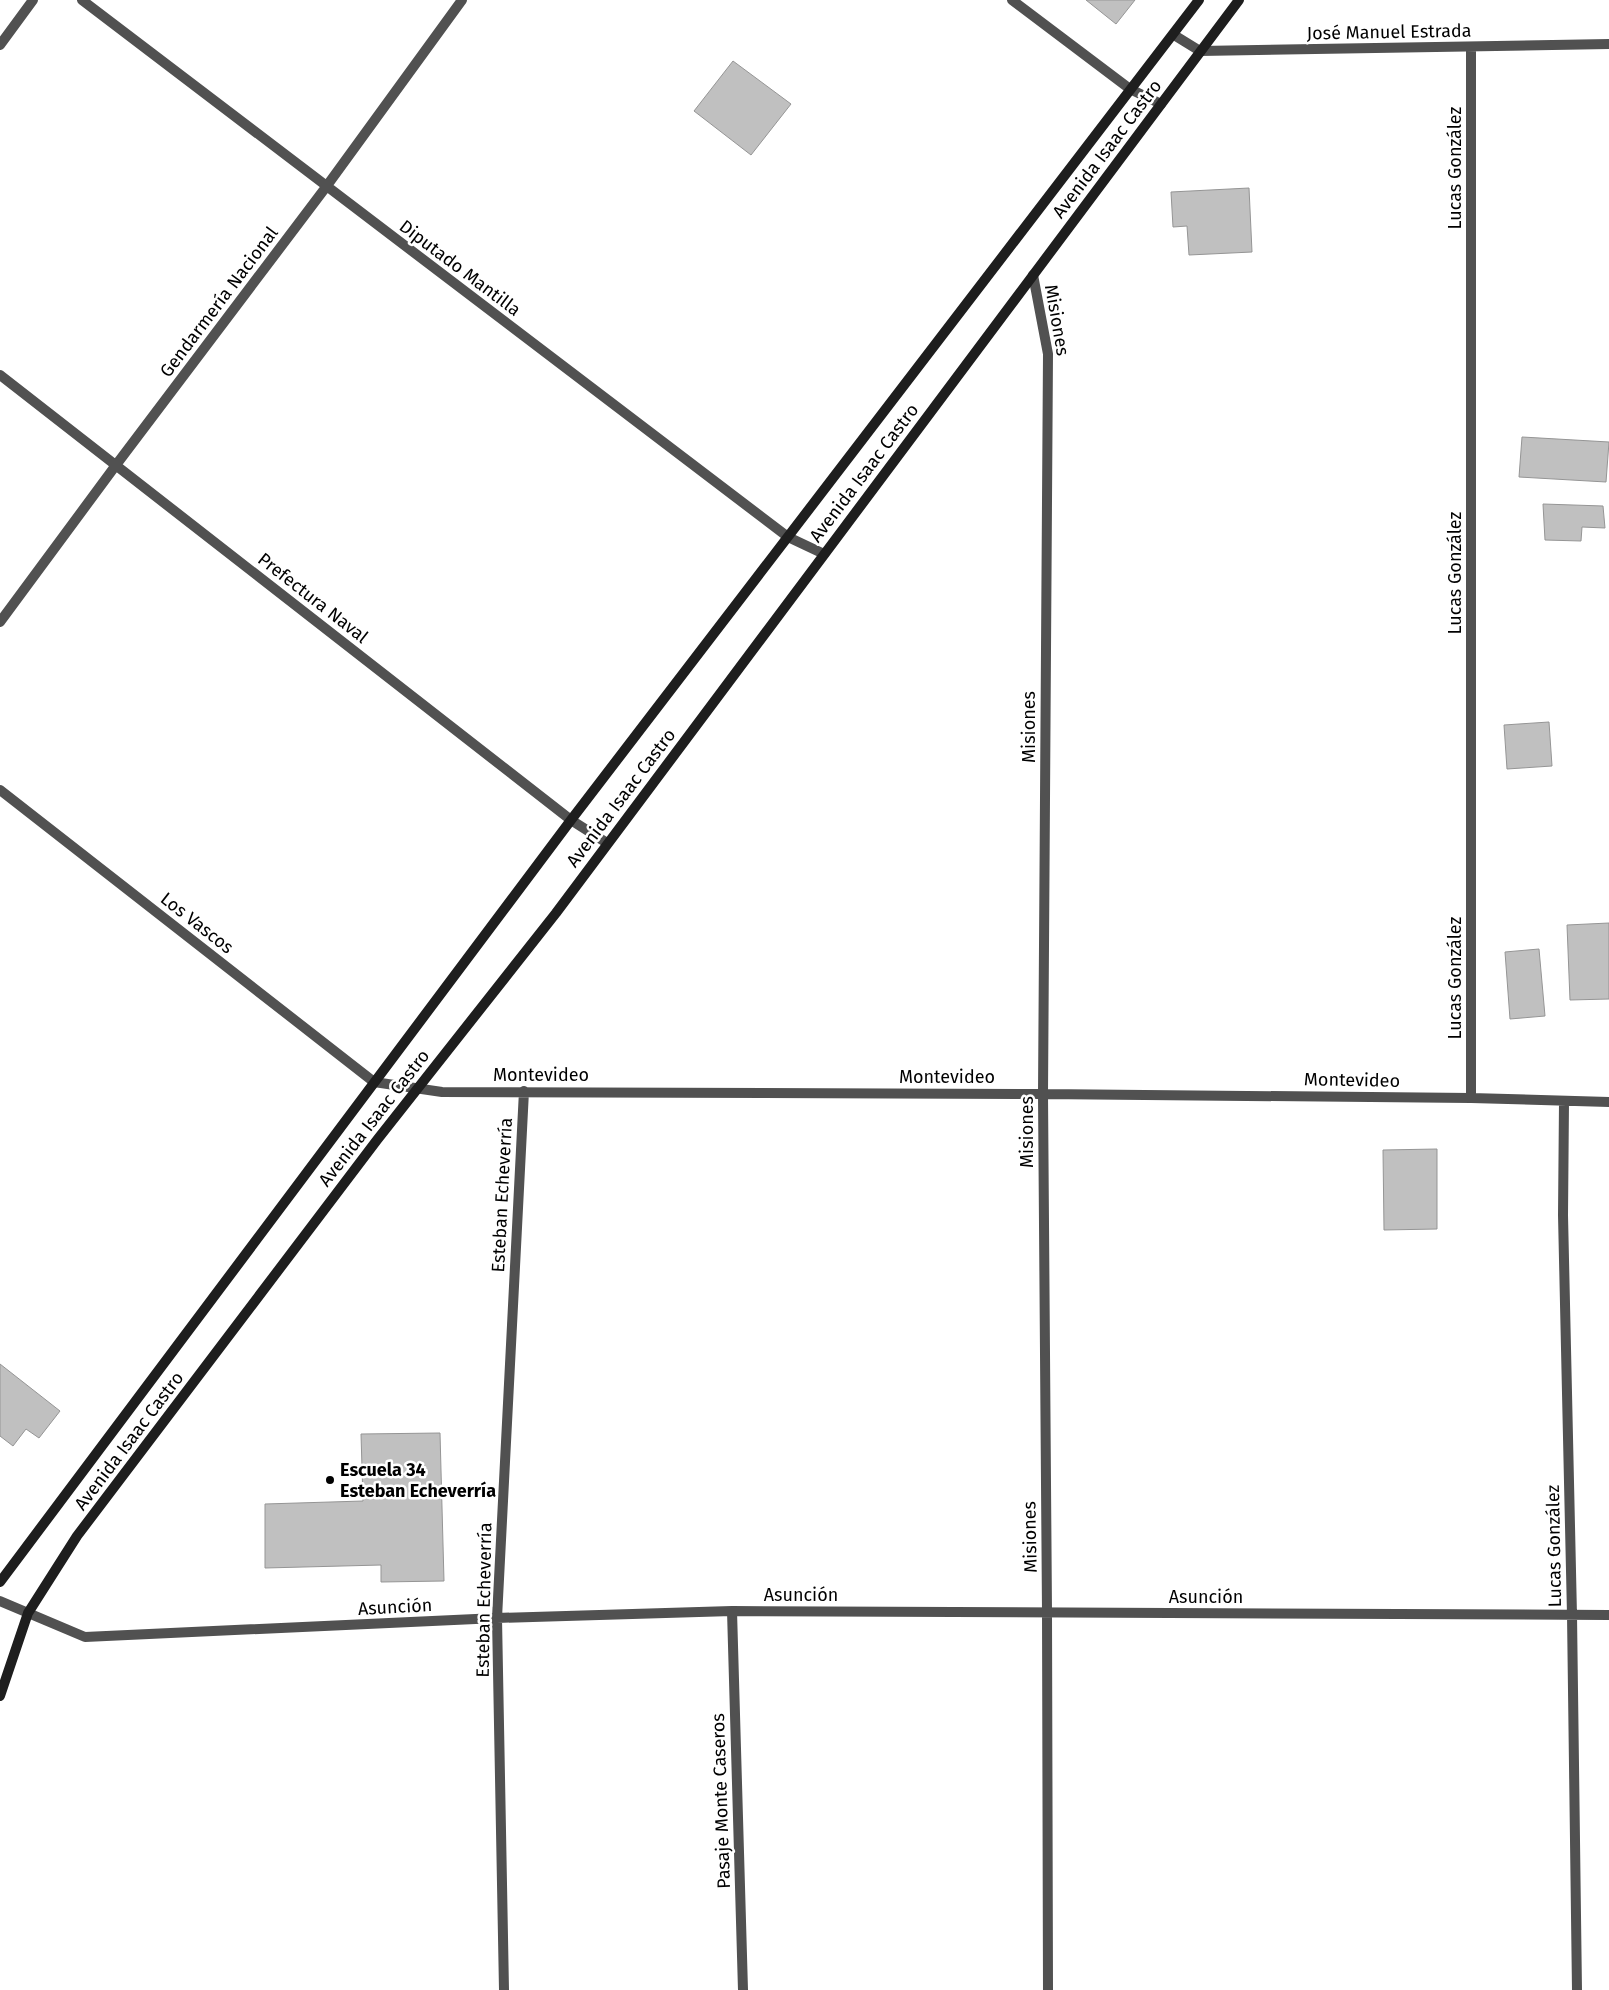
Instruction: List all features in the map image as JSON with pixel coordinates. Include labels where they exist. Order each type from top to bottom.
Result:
[{"type":"main road","name":"Avenida Isaac Castro","points":[[0,1582],[571,820],[1199,0]]},
{"type":"main road","name":"Avenida Isaac Castro","points":[[0,1696],[28,1613],[77,1536],[417,1089],[556,912],[1239,0]]},
{"type":"street","points":[[0,45],[33,0]]},
{"type":"street","name":"Diputado Mantilla","points":[[82,0],[788,537],[824,554]]},
{"type":"street","name":"Gendarmería Nacional","points":[[0,622],[326,187],[462,0]]},
{"type":"street","points":[[1012,0],[1130,88],[1161,104]]},
{"type":"street","points":[[1174,35],[1200,51]]},
{"type":"street","name":"José Manuel Estrada","points":[[1200,51],[1471,48],[1609,44]]},
{"type":"street","name":"Lucas González","points":[[1471,48],[1471,1098]]},
{"type":"street","name":"Misiones","points":[[1033,275],[1048,354],[1042,1094],[1047,1612],[1048,1990]]},
{"type":"street","name":"Prefectura Naval","points":[[0,375],[571,820],[607,843]]},
{"type":"street","name":"Los Vascos","points":[[0,790],[374,1082]]},
{"type":"street","name":"Montevideo","points":[[374,1082],[442,1092],[1042,1094],[1471,1098],[1609,1102]]},
{"type":"street","name":"Esteban Echeverría","points":[[504,1990],[497,1618],[524,1091]]},
{"type":"street","name":"Lucas González","points":[[1564,1102],[1563,1215],[1572,1615],[1577,1990]]},
{"type":"street","name":"Asunción","points":[[0,1601],[85,1637],[497,1618],[732,1611],[1609,1615]]},
{"type":"street","name":"Pasaje Monte Caseros","points":[[732,1611],[743,1990]]},
{"type":"building","points":[[1086,0],[1135,0],[1116,24]]},
{"type":"building","points":[[733,61],[791,104],[751,155],[694,111]]},
{"type":"building","points":[[1249,188],[1252,252],[1189,255],[1187,226],[1173,227],[1171,192]]},
{"type":"building","points":[[1522,437],[1609,442],[1606,482],[1519,477]]},
{"type":"building","points":[[1543,504],[1603,506],[1605,528],[1582,527],[1581,541],[1545,540]]},
{"type":"building","points":[[1549,722],[1552,766],[1507,769],[1504,725]]},
{"type":"building","points":[[1609,923],[1609,999],[1570,1000],[1567,925]]},
{"type":"building","points":[[1539,949],[1545,1016],[1510,1019],[1505,952]]},
{"type":"building","points":[[1437,1149],[1437,1229],[1384,1230],[1383,1150]]},
{"type":"building","points":[[0,1364],[60,1411],[39,1438],[26,1429],[13,1446],[0,1436]]},
{"type":"building","points":[[440,1433],[444,1581],[381,1582],[381,1565],[265,1568],[265,1504],[363,1501],[361,1434]]},
{"type":"place","name":"Escuela 34 Esteban Echeverría","points":[[330,1480]]}]
